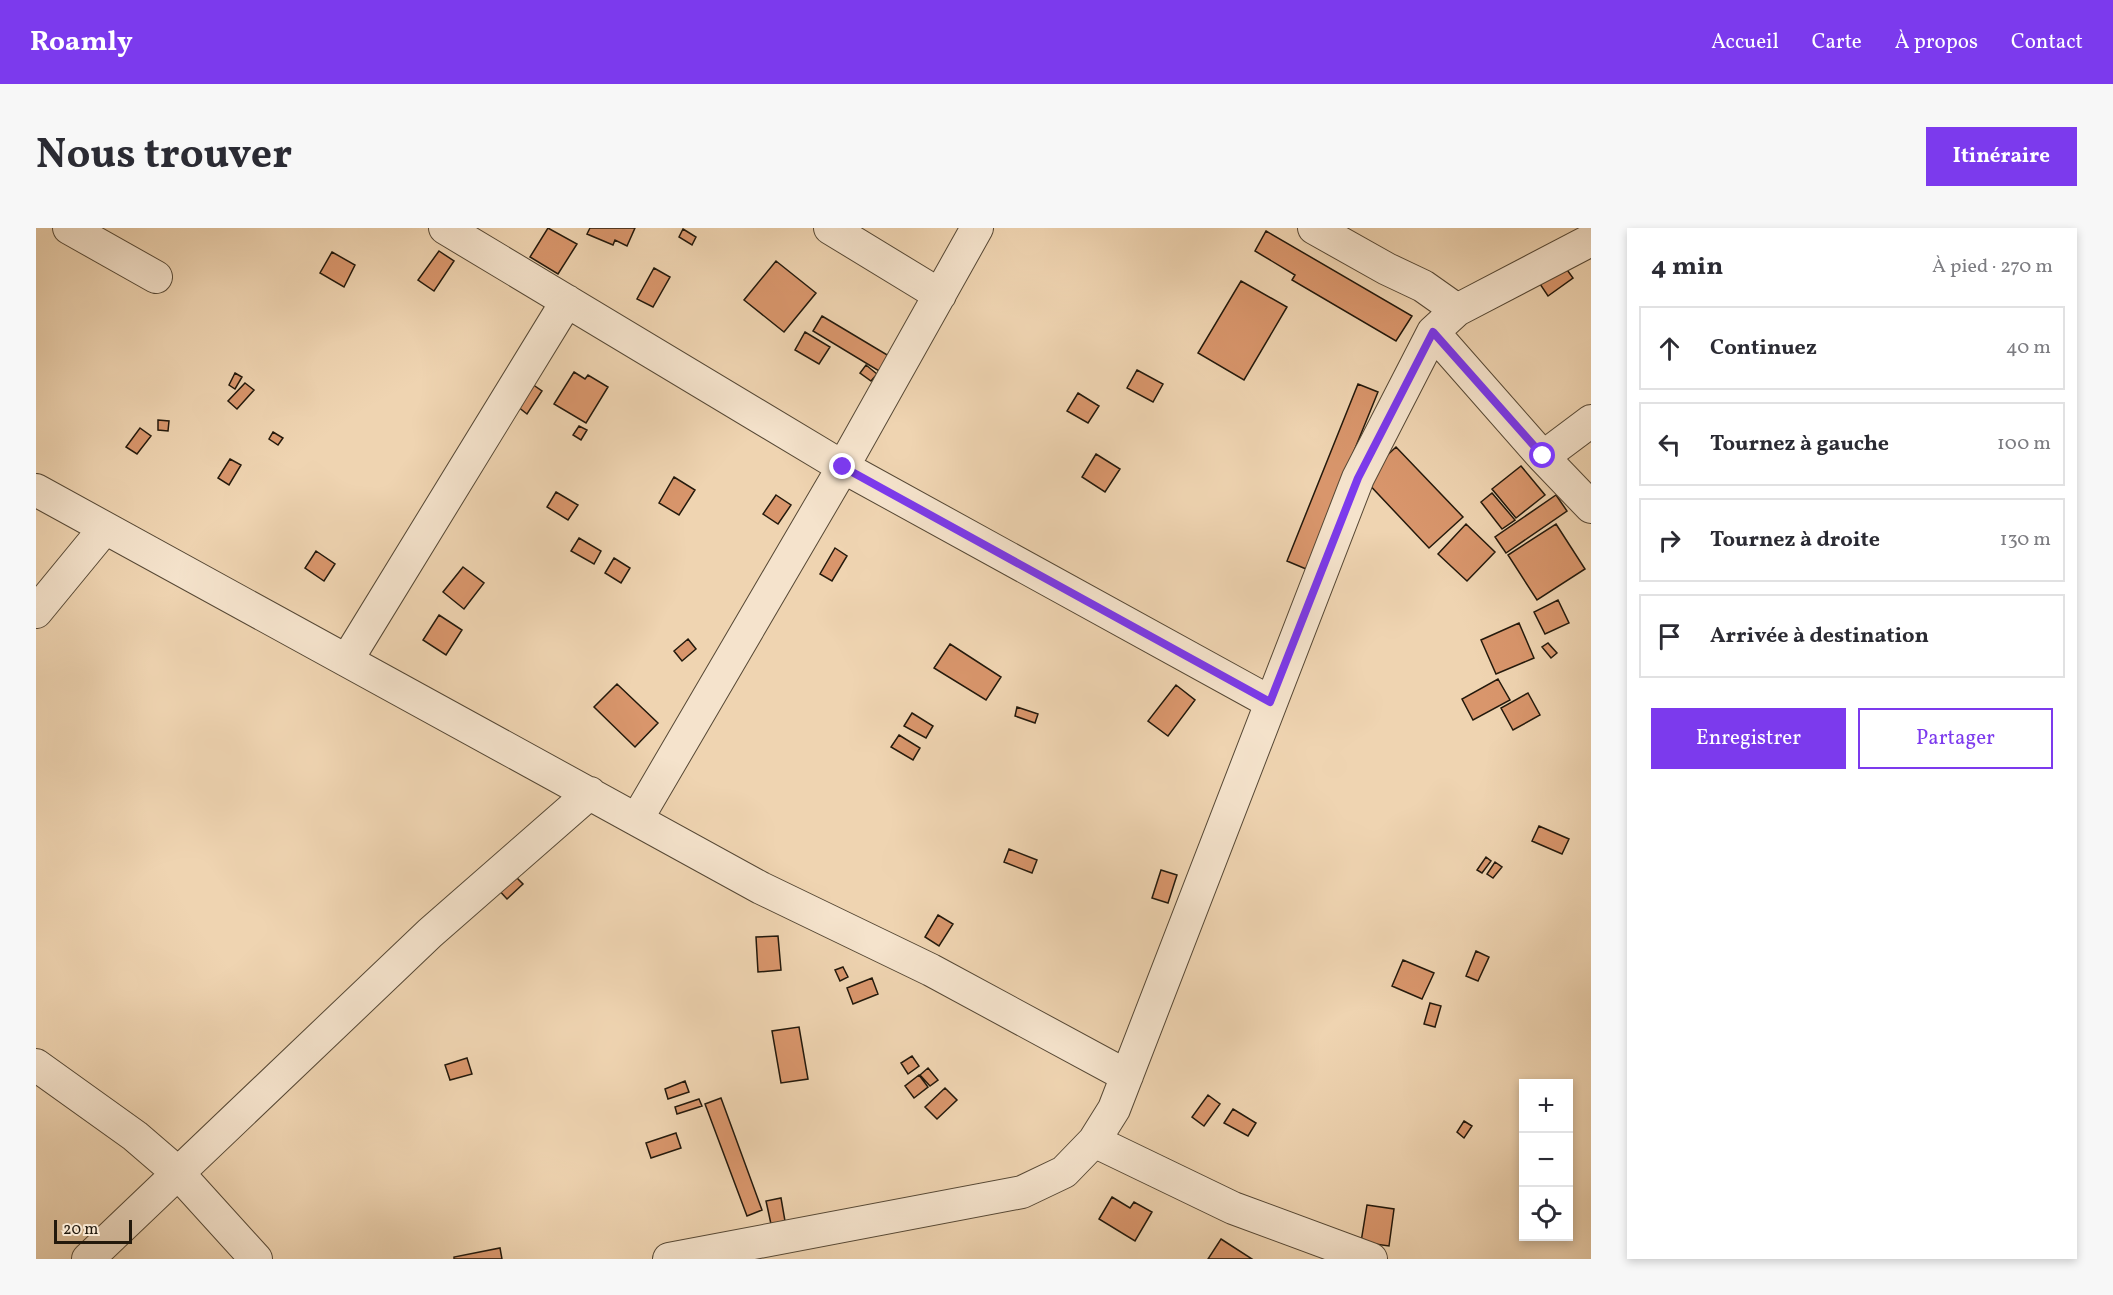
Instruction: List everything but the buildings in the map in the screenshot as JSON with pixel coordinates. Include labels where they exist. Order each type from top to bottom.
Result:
[{"type":"street","points":[[69,228],[156,277]]},
{"type":"street","points":[[445,228],[843,467],[1270,702]]},
{"type":"street","points":[[830,228],[940,295]]},
{"type":"street","points":[[637,819],[843,467],[977,228]]},
{"type":"street","points":[[1314,228],[1387,269],[1423,286],[1456,310]]},
{"type":"street","points":[[669,1259],[1022,1192],[1064,1172],[1094,1141],[1114,1109],[1358,478],[1433,332],[1456,310],[1591,240]]},
{"type":"street","points":[[346,660],[567,301]]},
{"type":"street","points":[[1433,332],[1591,507]]},
{"type":"street","points":[[1543,456],[1591,421]]},
{"type":"street","points":[[36,490],[761,888],[931,970],[1127,1076]]},
{"type":"street","points":[[36,612],[105,528]]},
{"type":"street","points":[[88,1259],[430,933],[590,793]]},
{"type":"street","points":[[36,1065],[135,1136],[178,1173],[256,1259]]},
{"type":"street","points":[[1094,1141],[1233,1209],[1371,1259]]},
{"type":"route","points":[[843,467],[1270,702],[1358,478],[1433,332],[1543,456]]}]
